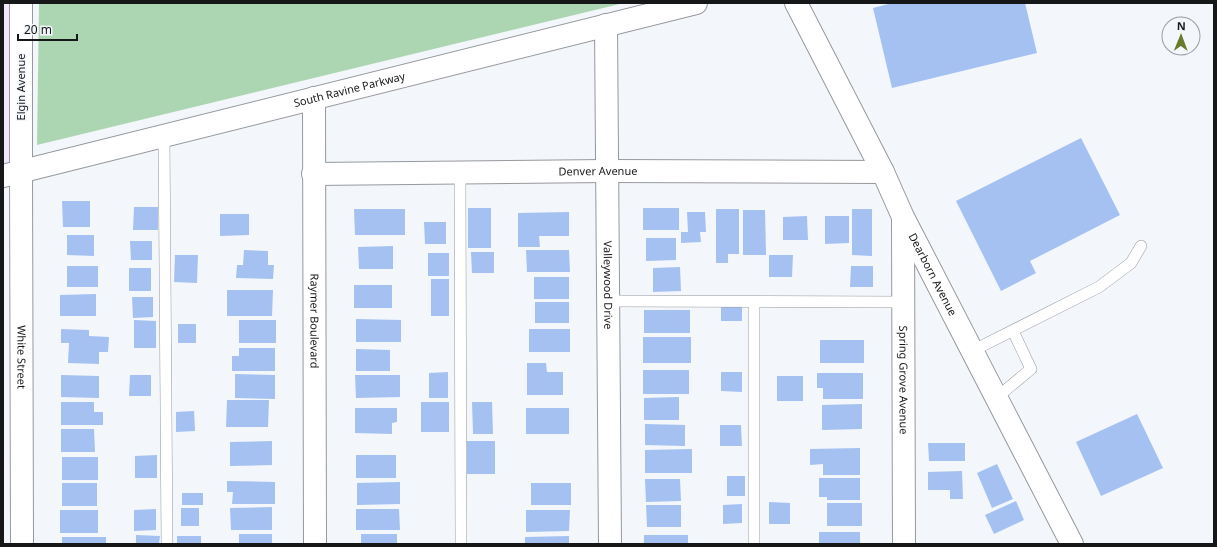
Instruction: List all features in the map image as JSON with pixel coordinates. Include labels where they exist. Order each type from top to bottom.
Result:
[{"type":"street","name":"Elgin Avenue","points":[[12,173],[21,3]]},
{"type":"street","name":"South Ravine Parkway","points":[[12,173],[696,3]]},
{"type":"street","name":"Dearborn Avenue","points":[[796,3],[882,172],[902,217],[1072,544]]},
{"type":"street","name":"Valleywood Drive","points":[[606,25],[610,544]]},
{"type":"street","name":"Raymer Boulevard","points":[[314,98],[315,544]]},
{"type":"street","name":"Denver Avenue","points":[[313,174],[607,171],[882,172]]},
{"type":"street","name":"White Street","points":[[12,173],[22,544]]},
{"type":"street","name":"Spring Grove Avenue","points":[[902,217],[904,544]]},
{"type":"lane","points":[[164,136],[167,544]]},
{"type":"lane","points":[[460,172],[461,544]]},
{"type":"lane","points":[[972,351],[1099,287],[1131,263],[1141,246]]},
{"type":"lane","points":[[608,301],[903,302]]},
{"type":"lane","points":[[754,302],[754,544]]},
{"type":"lane","points":[[996,398],[1031,369],[1013,330]]},
{"type":"shaded area","points":[[3,3],[21,3],[21,171],[3,176]]},
{"type":"green space","points":[[39,3],[624,3],[37,145]]},
{"type":"building","points":[[892,3],[1025,3],[1037,53],[892,88],[873,8]]},
{"type":"building","points":[[1081,138],[1120,215],[1030,261],[1036,273],[1001,291],[956,201]]},
{"type":"building","points":[[62,201],[90,201],[90,227],[63,227]]},
{"type":"building","points":[[134,207],[158,207],[158,230],[133,230]]},
{"type":"building","points":[[468,208],[491,208],[491,248],[468,248]]},
{"type":"building","points":[[643,208],[679,208],[679,230],[643,230]]},
{"type":"building","points":[[354,209],[405,209],[405,235],[355,235]]},
{"type":"building","points":[[716,209],[739,209],[739,254],[728,254],[728,263],[716,263]]},
{"type":"building","points":[[852,209],[872,209],[872,256],[852,255]]},
{"type":"building","points":[[743,210],[765,210],[766,255],[743,255]]},
{"type":"building","points":[[569,212],[569,236],[539,236],[540,247],[518,247],[518,213]]},
{"type":"building","points":[[687,212],[705,212],[706,232],[700,232],[701,242],[681,243],[681,232],[688,232]]},
{"type":"building","points":[[220,214],[249,214],[249,235],[220,236]]},
{"type":"building","points":[[807,216],[808,240],[783,240],[783,217]]},
{"type":"building","points":[[825,216],[849,216],[849,243],[825,244]]},
{"type":"building","points":[[424,222],[446,222],[446,244],[425,244]]},
{"type":"building","points":[[67,235],[94,235],[94,256],[67,255]]},
{"type":"building","points":[[646,238],[676,238],[676,260],[646,261]]},
{"type":"building","points":[[130,241],[152,241],[152,260],[131,260]]},
{"type":"building","points":[[393,246],[393,269],[359,269],[358,247]]},
{"type":"building","points":[[244,250],[268,251],[268,265],[274,265],[273,279],[236,278],[237,265],[243,265]]},
{"type":"building","points":[[526,250],[569,250],[570,272],[527,272]]},
{"type":"building","points":[[471,252],[494,252],[494,273],[472,273]]},
{"type":"building","points":[[428,253],[449,253],[449,276],[428,276]]},
{"type":"building","points":[[175,255],[198,255],[197,283],[174,282]]},
{"type":"building","points":[[769,255],[793,255],[792,277],[769,277]]},
{"type":"building","points":[[67,266],[98,266],[98,287],[67,287]]},
{"type":"building","points":[[851,266],[873,266],[873,287],[850,287]]},
{"type":"building","points":[[680,267],[681,291],[653,292],[653,268]]},
{"type":"building","points":[[129,268],[151,268],[151,291],[129,291]]},
{"type":"building","points":[[534,277],[569,277],[569,299],[534,299]]},
{"type":"building","points":[[431,279],[449,279],[449,316],[431,316]]},
{"type":"building","points":[[354,285],[392,285],[392,308],[354,308]]},
{"type":"building","points":[[227,290],[273,290],[272,316],[227,316]]},
{"type":"building","points":[[96,294],[96,316],[60,316],[60,295]]},
{"type":"building","points":[[132,297],[153,297],[153,317],[133,318]]},
{"type":"building","points":[[535,302],[569,302],[569,323],[535,323]]},
{"type":"building","points":[[721,307],[742,307],[742,321],[721,321]]},
{"type":"building","points":[[644,310],[690,310],[690,333],[644,333]]},
{"type":"building","points":[[356,319],[401,320],[401,342],[356,342]]},
{"type":"building","points":[[134,320],[156,321],[156,348],[134,348]]},
{"type":"building","points":[[239,320],[276,320],[276,343],[239,343]]},
{"type":"building","points":[[178,324],[196,324],[196,343],[178,343]]},
{"type":"building","points":[[61,329],[89,330],[89,336],[109,337],[108,352],[99,352],[99,364],[68,363],[69,343],[61,343]]},
{"type":"building","points":[[529,329],[570,329],[570,352],[529,352]]},
{"type":"building","points":[[643,337],[691,337],[691,363],[643,363]]},
{"type":"building","points":[[820,340],[864,340],[864,363],[820,363]]},
{"type":"building","points":[[239,348],[275,348],[275,371],[232,371],[232,356],[239,356]]},
{"type":"building","points":[[356,349],[390,350],[390,371],[356,371]]},
{"type":"building","points":[[527,363],[546,363],[547,372],[563,372],[563,395],[527,395]]},
{"type":"building","points":[[643,370],[689,370],[689,394],[643,394]]},
{"type":"building","points":[[448,372],[448,398],[429,398],[429,373]]},
{"type":"building","points":[[721,372],[742,372],[742,392],[721,391]]},
{"type":"building","points":[[817,373],[863,373],[863,399],[823,399],[823,388],[817,388]]},
{"type":"building","points":[[235,374],[275,375],[275,399],[235,398]]},
{"type":"building","points":[[61,375],[99,376],[99,398],[61,397]]},
{"type":"building","points":[[130,375],[151,375],[151,396],[129,396]]},
{"type":"building","points":[[355,375],[400,375],[400,397],[356,398]]},
{"type":"building","points":[[777,376],[803,376],[803,401],[777,401]]},
{"type":"building","points":[[679,397],[679,420],[644,420],[644,398]]},
{"type":"building","points":[[227,400],[269,400],[268,427],[226,427]]},
{"type":"building","points":[[61,402],[94,402],[94,412],[103,412],[103,425],[61,425]]},
{"type":"building","points":[[421,402],[449,402],[449,432],[421,432]]},
{"type":"building","points":[[472,402],[492,402],[493,434],[473,434]]},
{"type":"building","points":[[862,404],[862,429],[822,430],[822,405]]},
{"type":"building","points":[[355,408],[397,408],[397,422],[392,423],[392,434],[355,433]]},
{"type":"building","points":[[526,408],[569,408],[569,434],[526,434]]},
{"type":"building","points":[[194,411],[195,431],[176,432],[176,412]]},
{"type":"building","points":[[1137,414],[1163,468],[1101,496],[1076,442]]},
{"type":"building","points":[[645,424],[685,425],[685,446],[645,445]]},
{"type":"building","points":[[720,425],[741,425],[742,446],[720,446]]},
{"type":"building","points":[[61,429],[94,429],[95,452],[61,452]]},
{"type":"building","points":[[272,441],[272,465],[230,466],[230,442]]},
{"type":"building","points":[[467,441],[495,441],[495,474],[467,474]]},
{"type":"building","points":[[928,443],[965,443],[965,461],[929,461]]},
{"type":"building","points":[[860,448],[860,475],[823,475],[823,464],[810,465],[810,449]]},
{"type":"building","points":[[692,449],[692,473],[645,473],[645,450]]},
{"type":"building","points":[[157,455],[157,478],[135,478],[135,456]]},
{"type":"building","points":[[356,455],[396,455],[396,478],[356,478]]},
{"type":"building","points":[[62,457],[98,457],[98,480],[62,480]]},
{"type":"building","points":[[997,464],[1013,499],[992,508],[977,473]]},
{"type":"building","points":[[962,471],[963,499],[950,499],[950,490],[928,490],[928,472]]},
{"type":"building","points":[[727,476],[745,476],[745,496],[727,496]]},
{"type":"building","points":[[819,478],[860,478],[860,500],[827,500],[827,497],[819,497]]},
{"type":"building","points":[[645,479],[680,479],[681,501],[646,502]]},
{"type":"building","points":[[227,481],[275,482],[275,504],[232,504],[233,492],[227,492]]},
{"type":"building","points":[[400,482],[400,504],[357,505],[357,483]]},
{"type":"building","points":[[62,483],[97,483],[97,506],[62,506]]},
{"type":"building","points":[[531,483],[571,483],[571,505],[531,505]]},
{"type":"building","points":[[182,493],[203,493],[203,505],[182,505]]},
{"type":"building","points":[[1016,501],[1024,520],[994,534],[985,515]]},
{"type":"building","points":[[769,502],[790,503],[790,524],[769,524]]},
{"type":"building","points":[[827,503],[862,503],[862,526],[827,526]]},
{"type":"building","points":[[742,504],[742,523],[723,524],[723,505]]},
{"type":"building","points":[[646,505],[681,505],[681,527],[647,527]]},
{"type":"building","points":[[272,507],[272,530],[231,530],[230,508]]},
{"type":"building","points":[[181,508],[199,508],[199,526],[181,526]]},
{"type":"building","points":[[156,509],[156,530],[134,531],[134,510]]},
{"type":"building","points":[[356,509],[399,509],[400,530],[356,530]]},
{"type":"building","points":[[60,510],[98,510],[98,533],[60,533]]},
{"type":"building","points":[[526,510],[570,510],[569,531],[526,532]]},
{"type":"building","points":[[819,532],[860,532],[860,544],[819,544]]},
{"type":"building","points":[[239,534],[272,534],[272,544],[239,544]]},
{"type":"building","points":[[361,534],[397,534],[397,544],[361,544]]},
{"type":"building","points":[[136,535],[160,536],[159,544],[136,544]]},
{"type":"building","points":[[644,535],[688,535],[688,544],[644,544]]},
{"type":"building","points":[[177,536],[201,536],[201,544],[177,544]]},
{"type":"building","points":[[569,536],[569,544],[525,544],[525,537]]},
{"type":"building","points":[[62,537],[106,537],[106,544],[62,544]]}]
